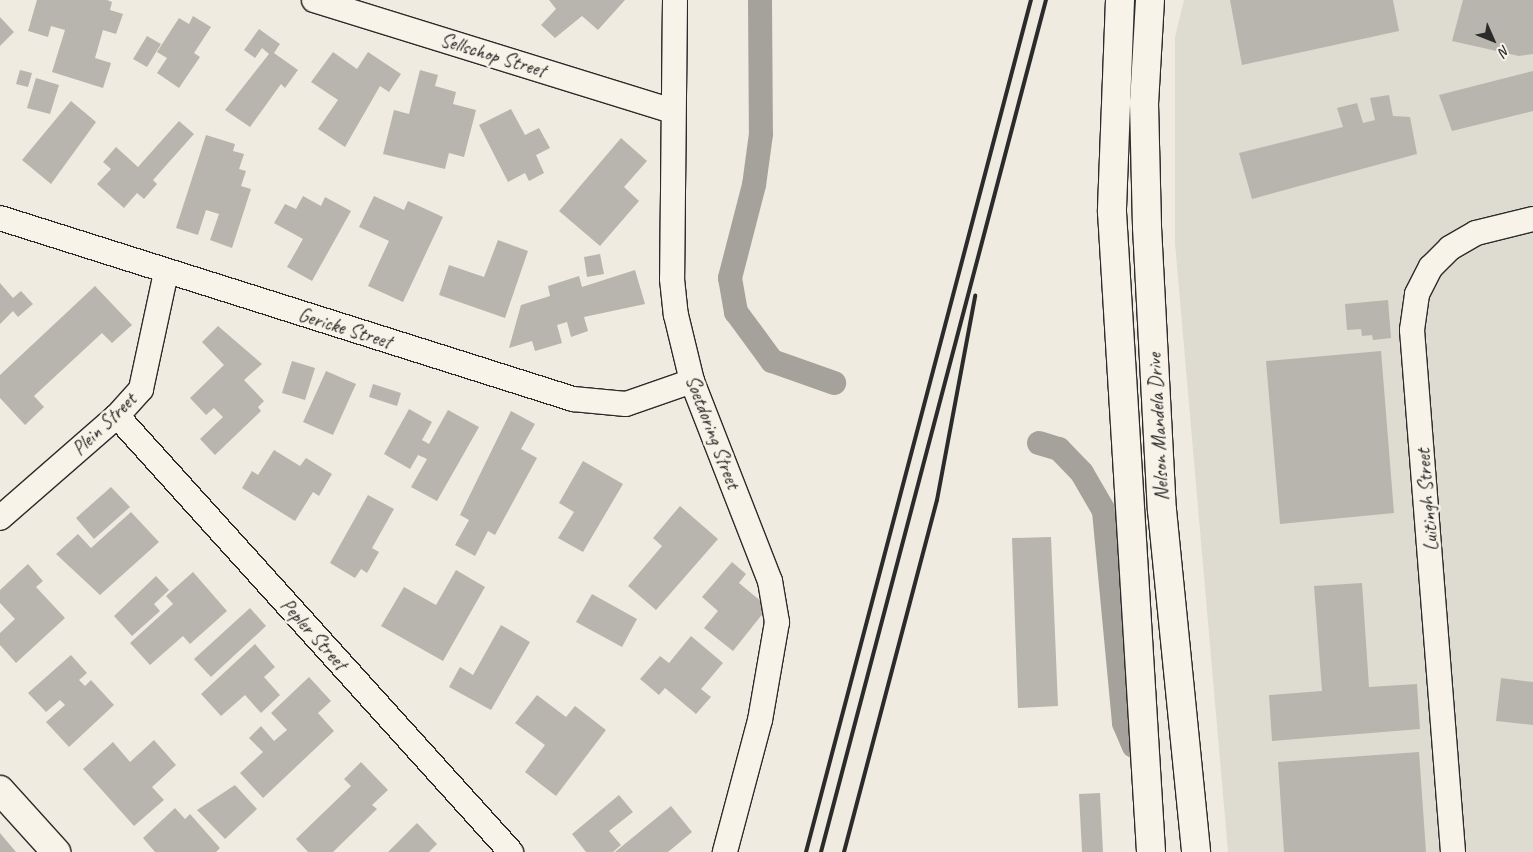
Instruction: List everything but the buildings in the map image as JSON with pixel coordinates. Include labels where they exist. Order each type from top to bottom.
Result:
[{"type":"main road","name":"Nelson Mandela Drive","points":[[1120,0],[1112,212],[1151,852]]},
{"type":"main road","name":"Nelson Mandela Drive","points":[[1150,0],[1144,103],[1146,227],[1162,510],[1196,852]]},
{"type":"main road","points":[[0,790],[56,852]]},
{"type":"street","name":"Sellschop Street","points":[[314,0],[672,111]]},
{"type":"street","name":"Soetdoring Street","points":[[675,0],[672,111],[672,279],[692,381],[770,581],[777,622],[760,720],[725,852]]},
{"type":"street","name":"Gericke Street","points":[[0,218],[573,399],[626,404],[692,381]]},
{"type":"street","name":"Luitingh Street","points":[[1453,852],[1412,330],[1417,294],[1431,268],[1450,248],[1476,233],[1533,220]]},
{"type":"street","name":"Plein Street","points":[[0,518],[117,416],[141,389],[166,272]]},
{"type":"street","name":"Pepler Street","points":[[117,416],[511,852]]},
{"type":"shaded area","points":[[1184,0],[1533,0],[1533,852],[1228,852],[1175,243],[1175,37]]},
{"type":"waterway","points":[[760,0],[761,134],[754,185],[730,278],[736,312],[772,361],[834,383]]},
{"type":"waterway","points":[[1039,443],[1059,449],[1082,473],[1104,511],[1124,723],[1134,746]]},
{"type":"railway","points":[[806,852],[1031,0]]},
{"type":"railway","points":[[821,852],[1046,0]]},
{"type":"railway","points":[[844,852],[937,500],[975,296]]}]
